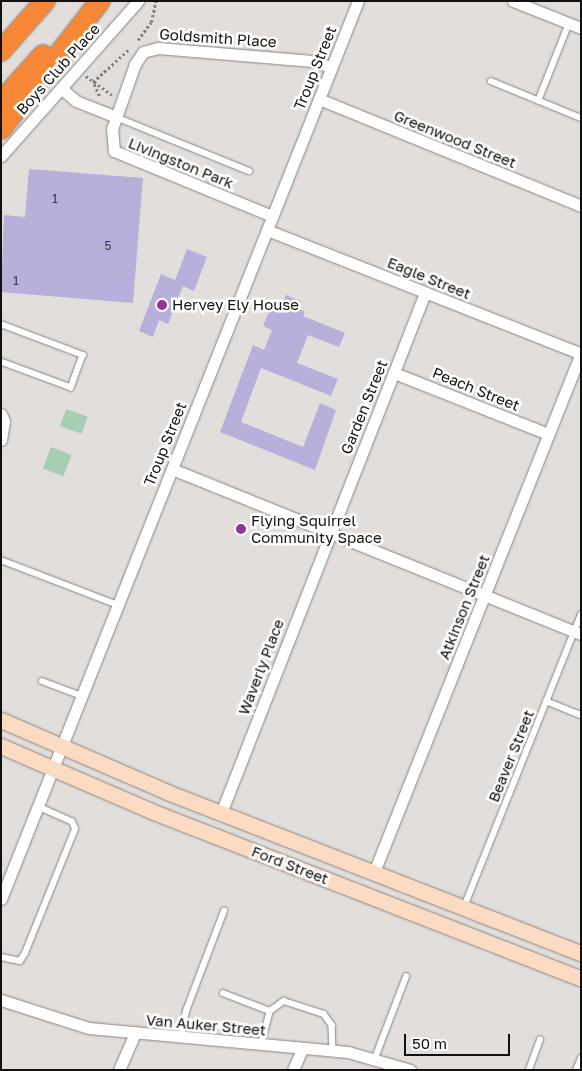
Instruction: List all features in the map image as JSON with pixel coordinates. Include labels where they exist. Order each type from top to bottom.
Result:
[{"type":"highway","points":[[1,51],[45,1]]},
{"type":"highway","points":[[1,102],[90,1]]},
{"type":"highway","points":[[1,129],[100,1]]},
{"type":"main road","name":"Ford Street","points":[[1,720],[61,747],[221,813],[581,953]]},
{"type":"main road","name":"Ford Street","points":[[1,746],[53,769],[581,979]]},
{"type":"street","name":"Boys Club Place","points":[[1,156],[138,1]]},
{"type":"street","name":"Troup Street","points":[[1,899],[358,1]]},
{"type":"street","points":[[513,1],[581,28]]},
{"type":"street","name":"Goldsmith Place","points":[[116,117],[138,59],[153,48],[312,60],[332,67]]},
{"type":"street","points":[[61,88],[80,103],[116,117]]},
{"type":"street","name":"Greenwood Street","points":[[319,99],[581,206]]},
{"type":"street","name":"Livingston Park","points":[[116,117],[110,139],[118,154],[272,216]]},
{"type":"street","name":"Eagle Street","points":[[267,230],[581,354]]},
{"type":"street","name":"Garden Street","points":[[329,533],[426,293]]},
{"type":"street","name":"Atkinson Street","points":[[374,872],[581,354]]},
{"type":"street","name":"Peach Street","points":[[394,373],[548,434]]},
{"type":"street","points":[[1,414],[1,440]]},
{"type":"street","points":[[172,469],[577,633]]},
{"type":"street","name":"Waverly Place","points":[[221,813],[329,533]]},
{"type":"street","name":"Van Auker Street","points":[[1,1000],[64,1022],[135,1033],[302,1049],[333,1050],[375,1058],[410,1070]]},
{"type":"street","points":[[120,1070],[135,1033]]},
{"type":"street","points":[[293,1070],[302,1049]]},
{"type":"lane","points":[[538,100],[570,23]]},
{"type":"lane","points":[[490,80],[581,118]]},
{"type":"lane","points":[[116,117],[249,170]]},
{"type":"lane","points":[[1,324],[83,355],[70,388],[1,362]]},
{"type":"lane","points":[[1,560],[118,605]]},
{"type":"lane","name":"Beaver Street","points":[[464,907],[546,701],[577,633],[581,614]]},
{"type":"lane","points":[[42,681],[82,696]]},
{"type":"lane","points":[[546,701],[581,715]]},
{"type":"lane","points":[[1,957],[20,960],[25,953],[74,829],[72,822],[38,806]]},
{"type":"lane","points":[[181,1037],[186,1010],[224,911]]},
{"type":"lane","points":[[375,1058],[406,977]]},
{"type":"lane","points":[[223,993],[270,1011]]},
{"type":"lane","points":[[261,1045],[270,1011],[284,1001],[324,1014],[332,1025],[333,1050]]},
{"type":"lane","points":[[529,1070],[540,1040]]},
{"type":"lane","points":[[576,1070],[581,1058]]},
{"type":"path","points":[[92,82],[148,27],[156,1]]},
{"type":"path","points":[[78,69],[92,82],[122,101]]},
{"type":"green space","points":[[66,409],[88,417],[81,434],[60,426]]},
{"type":"green space","points":[[51,447],[72,455],[63,476],[43,468]]},
{"type":"building","points":[[29,169],[143,178],[133,303],[1,292],[4,215],[25,217]]},
{"type":"building","name":"Hervey Ely House","points":[[187,249],[207,257],[194,291],[183,286],[168,324],[159,320],[153,337],[139,331],[161,274],[175,280]]},
{"type":"building","points":[[286,295],[301,301],[298,309],[305,311],[303,316],[345,333],[339,347],[308,335],[297,363],[338,379],[331,396],[261,368],[241,422],[303,447],[320,403],[336,410],[315,470],[220,432],[253,345],[264,350],[272,330],[263,326],[274,300],[282,303]]},
{"type":"place","name":"Hervey Ely House","points":[[162,305]]},
{"type":"place","name":"Flying Squirrel Community Space","points":[[241,529]]}]
